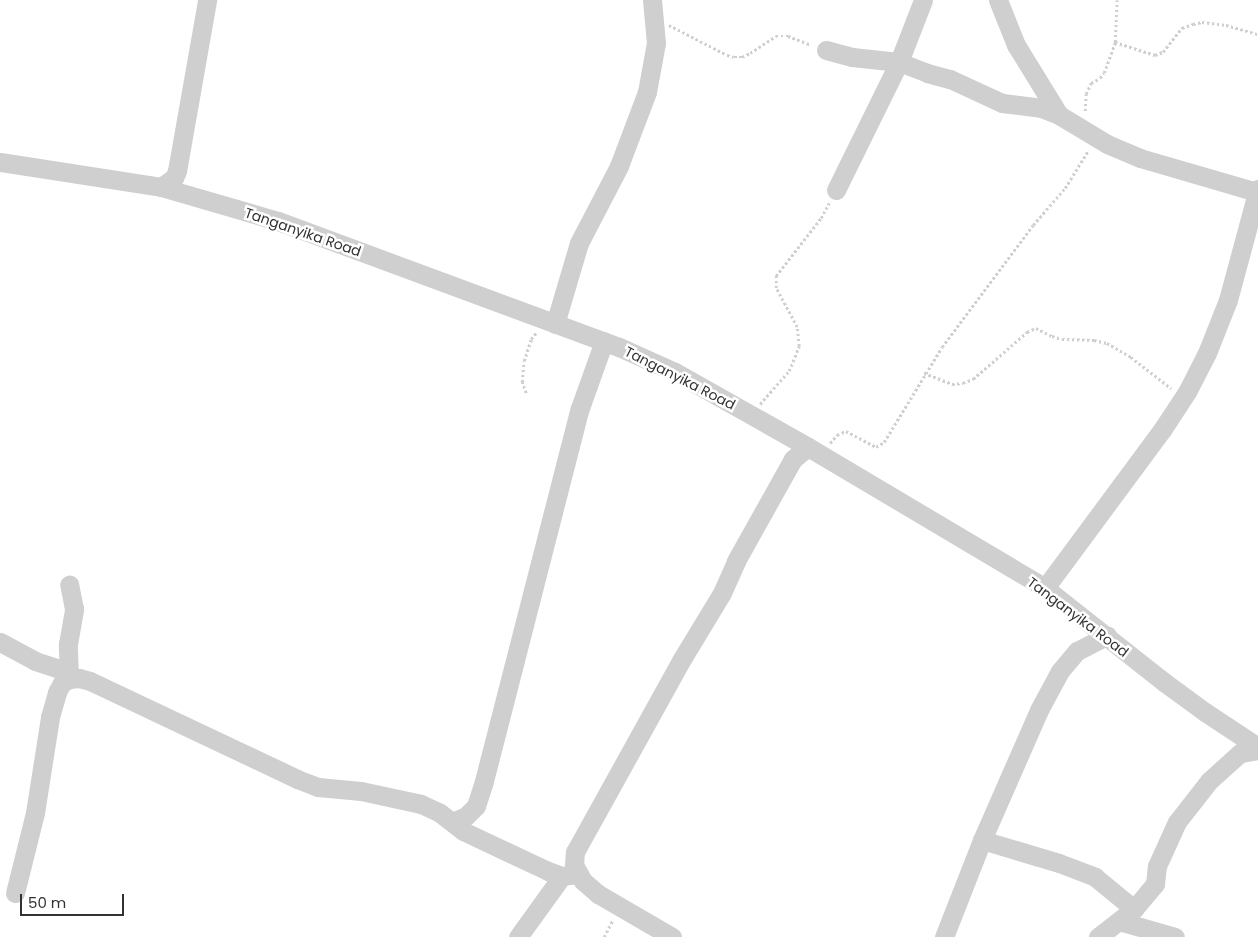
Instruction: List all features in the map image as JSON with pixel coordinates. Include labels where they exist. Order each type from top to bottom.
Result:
[{"type":"street","points":[[161,187],[174,178],[177,171],[207,0]]},
{"type":"street","points":[[836,190],[898,62],[922,0]]},
{"type":"street","points":[[998,0],[1016,45],[1059,114]]},
{"type":"street","points":[[551,322],[578,243],[619,166],[647,92],[656,43],[653,8]]},
{"type":"street","points":[[826,50],[852,57],[898,62],[950,79],[1002,103],[1041,108],[1059,114],[1091,134],[1140,158],[1258,191],[1228,300],[1207,353],[1184,398],[1045,588]]},
{"type":"street","name":"Tanganyika Road","points":[[0,162],[161,187],[278,221],[604,341],[675,372],[750,413],[1045,588],[1198,708],[1258,748]]},
{"type":"street","points":[[452,822],[466,816],[476,806],[482,789],[580,408],[604,341]]},
{"type":"street","points":[[518,937],[570,875],[574,865],[575,852],[586,829],[722,593],[736,561],[793,459],[808,447]]},
{"type":"street","points":[[16,893],[35,813],[50,717],[57,692],[62,682],[69,675],[68,644],[74,609],[70,584]]},
{"type":"street","points":[[944,937],[982,840],[1039,710],[1060,671],[1076,651],[1107,636]]},
{"type":"street","points":[[0,642],[35,661],[69,675],[90,681],[297,779],[318,787],[361,791],[421,804],[440,813],[463,831],[570,875],[598,894],[672,937]]},
{"type":"street","points":[[1098,937],[1127,915],[1155,884],[1157,866],[1177,822],[1192,801],[1209,781],[1240,753],[1258,748]]},
{"type":"street","points":[[982,840],[1059,863],[1095,877],[1127,915],[1175,937]]},
{"type":"path","points":[[828,460],[830,443],[842,431],[852,433],[872,446],[880,446],[924,373],[960,320],[1064,188],[1091,134],[1086,94],[1091,83],[1100,78],[1104,73],[1115,42],[1117,0]]},
{"type":"path","points":[[653,8],[727,55],[742,57],[776,36],[788,36],[826,50]]},
{"type":"path","points":[[1115,42],[1156,55],[1163,52],[1182,28],[1202,22],[1258,34]]},
{"type":"path","points":[[750,413],[773,391],[789,371],[800,346],[797,327],[776,288],[776,276],[821,218],[836,190]]},
{"type":"path","points":[[526,393],[522,382],[525,355],[531,339],[551,322]]},
{"type":"path","points":[[924,373],[952,384],[963,384],[973,379],[1027,332],[1036,328],[1062,339],[1094,340],[1107,343],[1131,357],[1184,398]]}]
